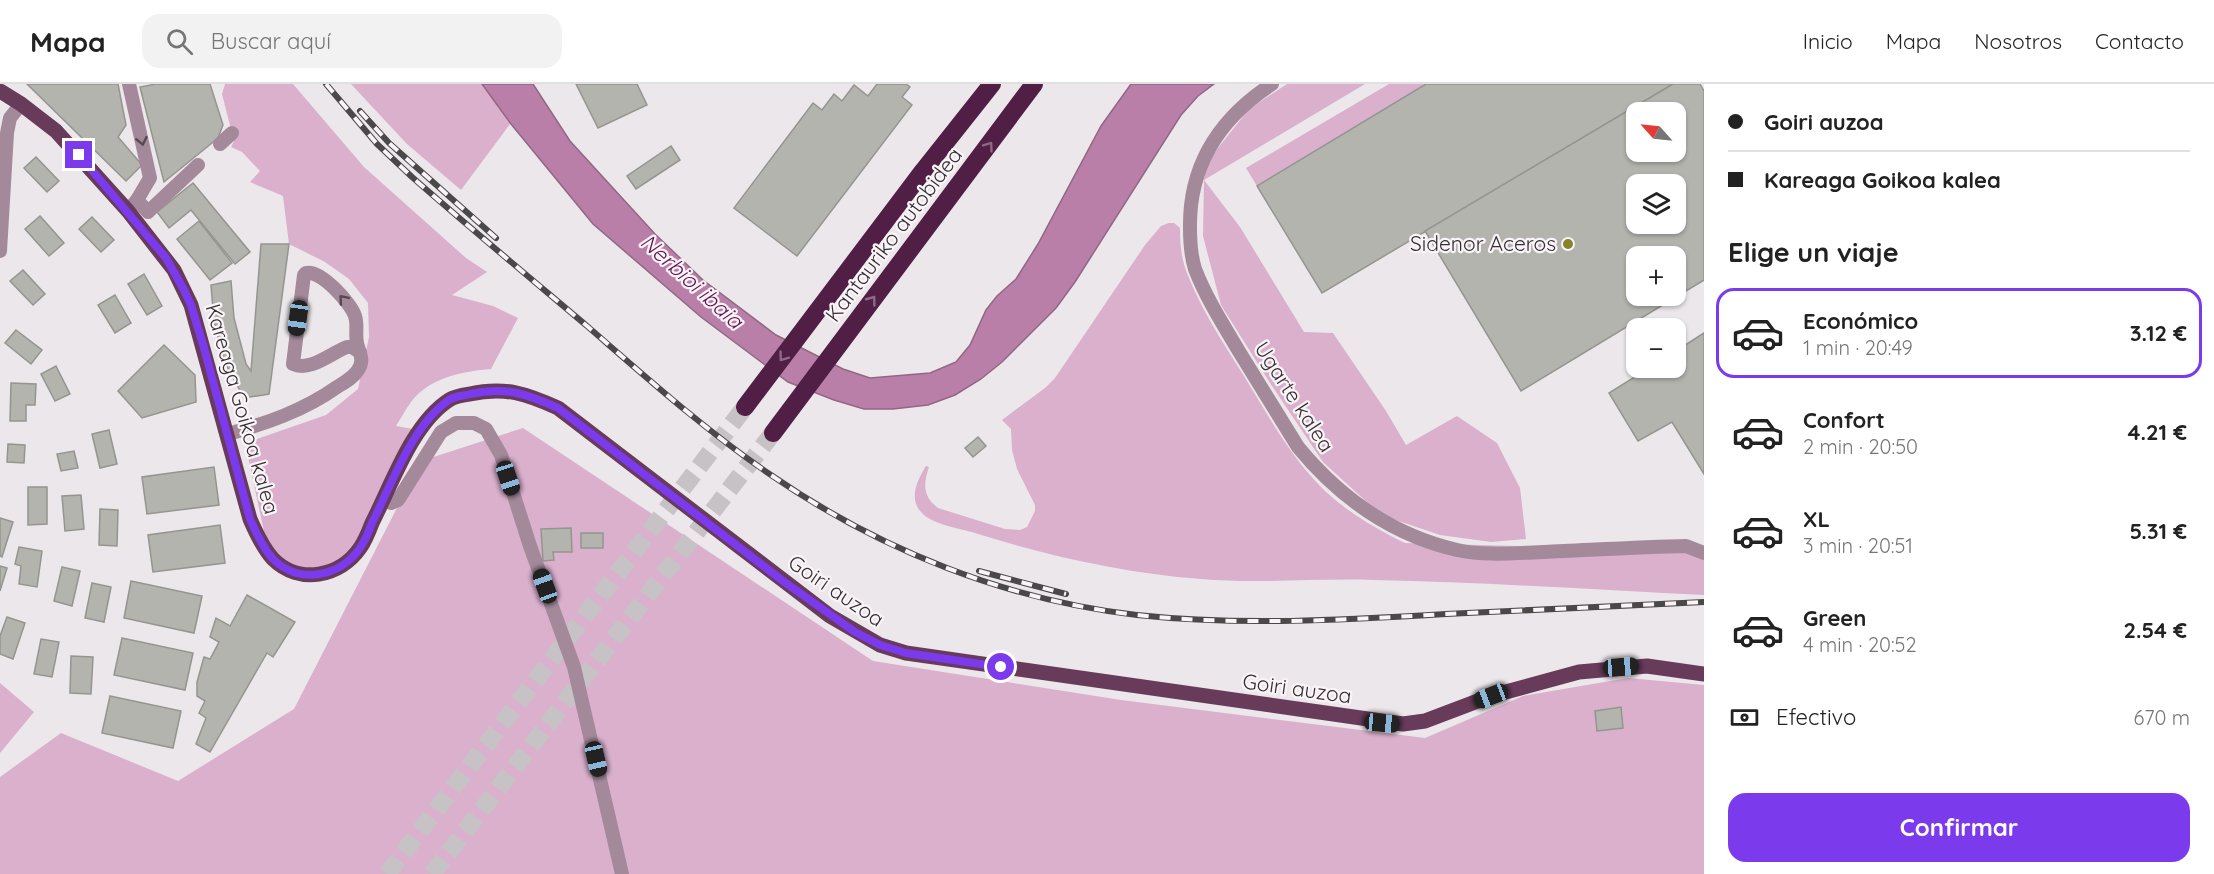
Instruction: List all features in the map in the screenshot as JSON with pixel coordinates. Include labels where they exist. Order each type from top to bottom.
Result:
[{"type":"highway","name":"Kantauriko autobidea","points":[[745,407],[992,84]]},
{"type":"highway","name":"Kantauriko autobidea","points":[[773,433],[1034,84]]},
{"type":"main road","name":"Kareaga Goikoa kalea","points":[[0,91],[21,104],[56,132],[133,206],[166,258],[191,305],[250,519],[259,539],[272,558],[285,568],[302,575]]},
{"type":"main road","name":"Goiri auzoa","points":[[302,575],[321,575],[334,571],[360,549],[418,430],[433,412],[451,398],[488,390],[531,396],[558,408],[830,616],[880,645],[906,653],[1402,724],[1425,721],[1491,696],[1579,672],[1647,666],[1704,674]]},
{"type":"street","points":[[129,84],[150,178],[133,206],[148,212],[198,165]]},
{"type":"street","name":"Ugarte kalea","points":[[1272,84],[1230,118],[1209,149],[1197,173],[1193,188],[1190,239],[1195,268],[1210,301],[1292,437],[1314,466],[1355,504],[1380,520],[1409,535],[1458,550],[1501,554],[1686,546],[1704,553]]},
{"type":"street","points":[[0,250],[7,133],[10,118],[21,104]]},
{"type":"street","points":[[220,144],[232,133]]},
{"type":"street","points":[[228,434],[302,410],[327,395],[358,371],[362,362],[353,312],[331,285],[313,272],[306,273],[293,364],[298,366],[318,362],[348,347],[360,352]]},
{"type":"street","points":[[384,499],[390,502],[398,500],[441,432],[456,423],[474,423],[486,429],[501,455],[530,546],[574,667],[622,874]]},
{"type":"shaded area","points":[[225,84],[293,84],[364,167],[466,258],[487,272],[452,295],[493,306],[518,318],[491,369],[447,377],[427,387],[411,402],[396,426],[418,430],[362,542],[338,563],[315,572],[297,568],[279,556],[265,536],[245,443],[326,415],[358,389],[369,337],[368,303],[349,279],[325,262],[289,244],[283,196],[250,182],[260,171],[242,152],[231,147],[234,141],[222,94]]},
{"type":"shaded area","points":[[351,84],[482,84],[510,124],[461,190],[407,144]]},
{"type":"shaded area","points":[[1287,84],[1365,84],[1204,180],[1240,227],[1304,332],[1333,333],[1386,411],[1406,445],[1457,416],[1497,443],[1520,488],[1526,539],[1491,542],[1440,535],[1381,515],[1323,462],[1221,305],[1203,236],[1204,179],[1206,169],[1214,153],[1249,109]]},
{"type":"shaded area","points":[[1389,84],[1426,84],[1257,186],[1246,168]]},
{"type":"shaded area","points":[[1174,223],[1180,228],[1183,262],[1199,300],[1272,422],[1291,451],[1313,478],[1334,499],[1353,513],[1405,543],[1699,551],[1704,555],[1704,595],[1415,581],[1244,581],[1143,573],[1058,556],[946,526],[921,512],[917,507],[915,495],[917,483],[926,466],[929,467],[925,485],[927,495],[938,508],[1005,529],[1020,530],[1027,527],[1035,511],[1035,505],[1017,469],[1012,450],[1011,429],[1002,420],[1055,378],[1145,245],[1161,226]]},
{"type":"shaded area","points":[[523,428],[873,661],[1121,700],[1425,738],[1523,696],[1628,678],[1704,685],[1704,874],[0,874],[0,777],[61,733],[178,781],[294,709],[421,461]]},
{"type":"shaded area","points":[[0,683],[34,712],[0,753]]},
{"type":"water","name":"Nerbioi ibaia","points":[[482,84],[533,84],[570,141],[655,234],[703,280],[776,335],[843,369],[870,378],[930,373],[956,362],[970,345],[986,310],[997,296],[1016,279],[1038,244],[1101,126],[1131,84],[1214,84],[1198,96],[1181,115],[1075,282],[1056,308],[1002,362],[981,379],[955,395],[928,405],[893,409],[864,409],[788,382],[701,317],[593,224],[511,124]]},
{"type":"building","points":[[27,84],[118,84],[126,125],[118,137],[142,165],[126,181]]},
{"type":"building","points":[[156,84],[210,84],[223,125],[218,138],[164,182],[140,87]]},
{"type":"building","points":[[576,84],[637,84],[647,105],[598,128]]},
{"type":"building","points":[[877,84],[906,84],[910,87],[902,97],[912,105],[797,256],[734,208],[813,103],[822,110],[834,94],[842,101],[854,85],[868,96]]},
{"type":"building","points":[[1426,84],[1673,84],[1643,102],[1626,102],[1626,112],[1322,293],[1257,186]]},
{"type":"building","name":"Sidenor Aceros","points":[[1673,84],[1700,84],[1704,91],[1704,280],[1686,291],[1686,246],[1626,246],[1626,306],[1661,306],[1641,318],[1626,318],[1626,327],[1521,391],[1425,231],[1626,112],[1626,162],[1686,162],[1686,102],[1643,102]]},
{"type":"building","points":[[671,146],[680,160],[636,189],[627,176]]},
{"type":"building","points":[[36,157],[59,181],[47,192],[24,168]]},
{"type":"building","points":[[193,183],[250,252],[235,264],[191,210],[169,228],[157,212]]},
{"type":"building","points":[[40,216],[64,243],[49,256],[25,229]]},
{"type":"building","points":[[92,217],[114,240],[101,252],[79,229]]},
{"type":"building","points":[[199,221],[232,263],[210,280],[177,239]]},
{"type":"building","points":[[261,244],[289,244],[269,394],[244,398],[225,363],[214,322],[211,285],[231,281],[234,318],[246,364],[251,371]]},
{"type":"building","points":[[23,270],[45,294],[33,305],[10,281]]},
{"type":"building","points":[[144,274],[162,306],[147,315],[128,284]]},
{"type":"building","points":[[115,295],[131,323],[115,333],[98,305]]},
{"type":"building","points":[[16,330],[42,350],[31,364],[5,343]]},
{"type":"building","points":[[1704,333],[1704,474],[1672,422],[1638,441],[1609,393],[1633,378],[1686,378],[1686,345]]},
{"type":"building","points":[[164,345],[195,375],[196,402],[142,418],[118,391]]},
{"type":"building","points":[[56,366],[70,394],[55,401],[41,374]]},
{"type":"building","points":[[11,383],[36,384],[35,405],[26,405],[26,421],[10,421]]},
{"type":"building","points":[[109,430],[117,464],[100,468],[92,434]]},
{"type":"building","points":[[978,437],[986,446],[973,457],[965,448]]},
{"type":"building","points":[[8,444],[25,445],[24,463],[7,462]]},
{"type":"building","points":[[74,451],[78,468],[61,471],[57,454]]},
{"type":"building","points":[[214,467],[219,505],[147,514],[142,477]]},
{"type":"building","points":[[28,487],[47,487],[47,524],[28,525]]},
{"type":"building","points":[[81,495],[84,529],[65,531],[62,496]]},
{"type":"building","points":[[100,509],[118,510],[117,546],[99,545]]},
{"type":"building","points":[[0,518],[13,522],[2,557],[0,556]]},
{"type":"building","points":[[220,525],[225,563],[153,572],[148,535]]},
{"type":"building","points":[[571,528],[572,552],[553,552],[554,560],[543,561],[541,529]]},
{"type":"building","points":[[581,533],[603,533],[603,548],[581,548]]},
{"type":"building","points":[[19,547],[42,551],[37,587],[19,584],[21,566],[15,564]]},
{"type":"building","points":[[0,566],[7,568],[0,591]]},
{"type":"building","points":[[62,567],[80,571],[72,606],[54,601]]},
{"type":"building","points":[[131,581],[202,596],[194,633],[124,618]]},
{"type":"building","points":[[92,583],[111,587],[104,622],[85,618]]},
{"type":"building","points":[[247,595],[295,622],[273,657],[267,653],[210,752],[196,744],[206,718],[199,713],[205,701],[197,696],[197,682],[204,657],[210,659],[219,642],[210,637],[216,618],[230,626]]},
{"type":"building","points":[[7,617],[25,623],[13,659],[0,654],[0,636]]},
{"type":"building","points":[[122,638],[193,653],[185,690],[114,675]]},
{"type":"building","points":[[41,639],[59,642],[52,677],[34,674]]},
{"type":"building","points":[[71,656],[93,657],[91,694],[70,693]]},
{"type":"building","points":[[110,696],[181,711],[173,748],[102,733]]},
{"type":"building","points":[[1621,707],[1623,728],[1597,731],[1595,711]]},
{"type":"tunnel","points":[[387,874],[745,407]]},
{"type":"tunnel","points":[[432,874],[773,433]]},
{"type":"railway","points":[[326,84],[377,144],[412,177],[723,440],[813,502],[900,548],[946,568],[992,584],[1088,608],[1137,615],[1214,620],[1330,620],[1704,602]]},
{"type":"railway","points":[[360,111],[389,143],[496,238]]},
{"type":"railway","points":[[979,571],[1066,594]]},
{"type":"place","name":"Sidenor Aceros","points":[[1568,244]]},
{"type":"route","points":[[79,155],[128,211],[174,270],[191,305],[250,519],[259,539],[272,558],[285,568],[302,575],[321,575],[334,571],[360,549],[418,430],[433,412],[451,398],[488,390],[513,392],[531,396],[558,408],[783,581],[855,632],[880,645],[906,653],[1001,667]]}]
